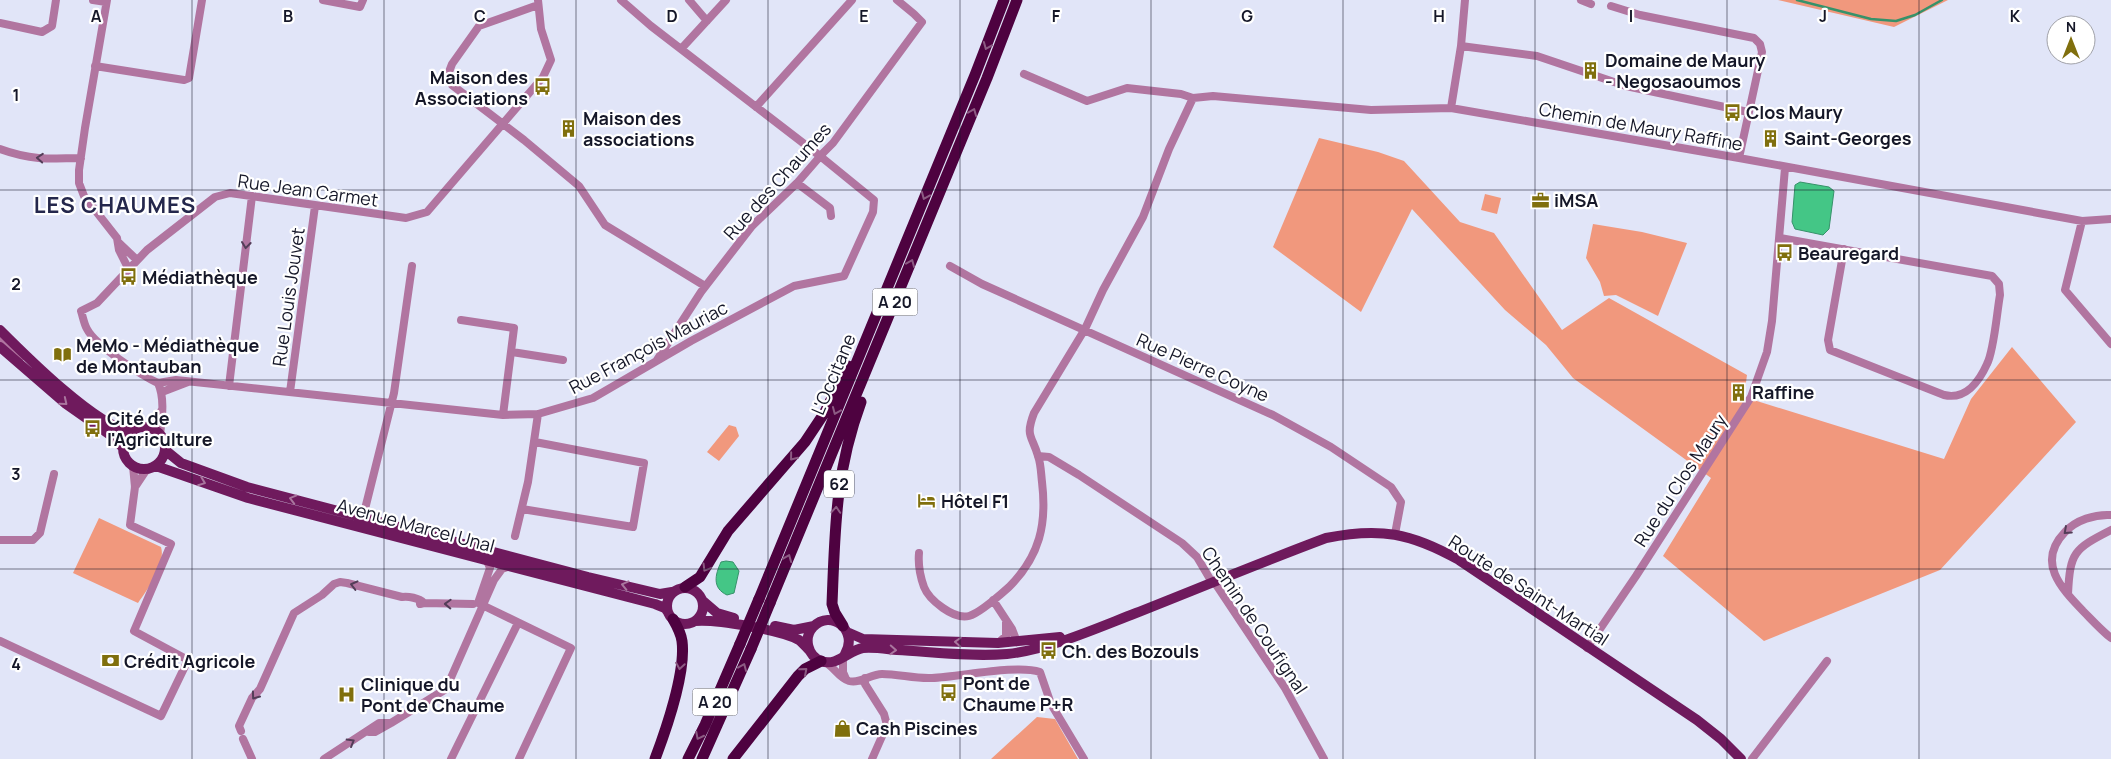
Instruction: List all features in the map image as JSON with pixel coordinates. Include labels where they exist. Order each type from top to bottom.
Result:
[{"type":"highway","name":"L'Occitane","points":[[688,759],[705,725],[759,599],[975,75],[1004,0]]},
{"type":"highway","name":"L'Occitane","points":[[702,759],[770,603],[987,78],[1017,0]]},
{"type":"highway","points":[[685,587],[700,577],[728,531],[805,442],[824,412],[846,369],[865,342]]},
{"type":"highway","name":"62","points":[[845,629],[832,604],[838,490],[852,427],[867,386],[877,345]]},
{"type":"highway","points":[[655,759],[672,710],[682,652],[680,632],[670,616]]},
{"type":"highway","points":[[733,759],[798,676],[805,669],[823,661]]},
{"type":"main road","points":[[0,347],[66,404],[113,437],[123,448],[126,459],[133,466],[152,468],[161,461],[165,444],[160,435],[153,429],[146,428],[131,432],[115,427],[72,396],[1,333]]},
{"type":"main road","points":[[123,448],[126,438],[131,432]]},
{"type":"main road","name":"Avenue Marcel Unal","points":[[165,450],[174,459],[183,464],[247,487],[588,577],[660,594],[672,592]]},
{"type":"main road","name":"Avenue Marcel Unal","points":[[152,468],[280,507],[490,563],[510,566],[655,604],[665,608],[670,616]]},
{"type":"main road","name":"Route de Saint-Martial","points":[[844,655],[863,648],[1009,654],[1048,646],[1326,538],[1353,533],[1395,534],[1418,540],[1459,560],[1587,648],[1697,720],[1721,739],[1741,759]]},
{"type":"main road","points":[[810,652],[808,638],[814,626],[819,622],[832,620],[845,629],[849,643],[844,655],[838,660],[823,661],[810,652],[801,642],[788,636],[717,621],[695,621],[684,624],[670,616],[667,601],[672,592],[685,587],[696,590],[710,608],[724,616],[794,630],[814,626]]},
{"type":"main road","points":[[695,621],[703,612],[703,600]]},
{"type":"main road","name":"Route de Saint-Martial","points":[[845,629],[863,638],[998,643],[1076,635]]},
{"type":"main road","points":[[956,653],[1009,649],[1017,642]]},
{"type":"street","points":[[0,23],[42,32],[52,26],[56,0]]},
{"type":"street","points":[[93,0],[106,1],[80,158],[79,183],[84,196],[112,230],[119,243],[137,260]]},
{"type":"street","points":[[96,66],[184,80],[189,78],[202,0]]},
{"type":"street","points":[[323,0],[362,4]]},
{"type":"street","points":[[621,0],[632,11],[820,156]]},
{"type":"street","points":[[689,0],[707,21]]},
{"type":"street","points":[[681,49],[726,0]]},
{"type":"street","points":[[756,107],[852,0]]},
{"type":"street","name":"Rue des Chaumes","points":[[657,360],[705,286],[752,226],[797,183],[833,143],[922,22],[897,0]]},
{"type":"street","points":[[1451,108],[1461,46],[1465,0]]},
{"type":"street","points":[[1581,0],[1591,4]]},
{"type":"street","points":[[538,2],[479,26],[452,64],[449,72],[450,81],[579,186],[605,225],[705,286]]},
{"type":"street","name":"Rue Jean Carmet","points":[[158,383],[116,357],[88,331],[81,311],[97,303],[147,250],[215,197],[230,193],[406,218],[427,212],[543,77],[551,60],[541,29],[538,2]]},
{"type":"street","points":[[1611,6],[1640,15],[1754,38],[1760,44],[1762,52],[1739,158]]},
{"type":"street","points":[[1461,46],[1537,56],[1626,86],[1748,112]]},
{"type":"street","name":"Chemin de Maury Raffine","points":[[1024,74],[1087,102],[1127,88],[1181,94],[1193,98],[1213,96],[1371,110],[1451,108],[1739,158],[2082,222],[2111,219]]},
{"type":"street","points":[[919,553],[918,564],[924,588],[948,613],[958,617],[970,616],[1010,586],[1039,544],[1044,522],[1044,501],[1038,456],[1032,443],[1029,428],[1034,413],[1085,330],[1103,290],[1143,217],[1169,149],[1193,98]]},
{"type":"street","points":[[0,149],[40,159],[80,158]]},
{"type":"street","name":"Rue François Mauriac","points":[[158,383],[176,380],[503,415],[538,414],[593,398],[657,360],[794,286],[844,276],[873,212],[874,200],[820,156]]},
{"type":"street","name":"Rue du Clos Maury","points":[[1587,648],[1636,576],[1751,397],[1767,352],[1773,312],[1785,168]]},
{"type":"street","points":[[797,183],[830,208],[832,216]]},
{"type":"street","points":[[229,386],[252,196]]},
{"type":"street","name":"Rue Louis Jouvet","points":[[290,392],[315,206]]},
{"type":"street","points":[[2082,222],[2065,290],[2111,344]]},
{"type":"street","points":[[1780,238],[1844,249],[1992,276],[1999,284],[2000,295],[1988,363],[1967,392],[1959,396],[1944,395],[1830,350],[1828,340],[1844,249]]},
{"type":"street","points":[[119,243],[128,270]]},
{"type":"street","points":[[280,507],[357,522],[362,521],[391,403],[412,266]]},
{"type":"street","name":"Rue Pierre Coyne","points":[[950,266],[982,284],[1274,415],[1330,447],[1391,487],[1401,502],[1395,534]]},
{"type":"street","points":[[461,320],[514,328],[503,415]]},
{"type":"street","points":[[512,352],[563,360]]},
{"type":"street","name":"Rue François Mauriac","points":[[162,392],[189,382]]},
{"type":"street","points":[[158,383],[162,392],[161,411],[163,420],[160,435]]},
{"type":"street","points":[[146,428],[158,418],[161,411]]},
{"type":"street","points":[[515,536],[535,442],[538,414]]},
{"type":"street","points":[[522,509],[633,527],[644,464],[535,442]]},
{"type":"street","name":"Chemin de Coufignal","points":[[1038,456],[1049,457],[1079,474],[1182,543],[1198,557],[1285,688],[1324,759]]},
{"type":"street","points":[[0,641],[161,716],[188,660],[134,630],[171,544],[130,525],[135,487],[133,466]]},
{"type":"street","points":[[135,487],[152,468]]},
{"type":"street","points":[[0,540],[33,540],[40,533],[54,474]]},
{"type":"street","points":[[2111,515],[2087,518],[2067,529],[2059,538],[2052,559],[2057,582],[2111,638]]},
{"type":"street","points":[[2068,594],[2069,570],[2074,555],[2089,541],[2111,530]]},
{"type":"street","points":[[324,759],[369,732],[375,732],[391,723],[446,688],[475,626],[490,563],[503,557],[588,577]]},
{"type":"street","points":[[478,608],[497,574],[502,569],[510,566]]},
{"type":"street","points":[[252,759],[239,726],[252,698],[260,689],[294,612],[322,595],[334,584],[340,582],[422,600],[424,603],[478,608],[518,623],[571,648],[520,759]]},
{"type":"street","points":[[993,600],[1012,629],[1017,642]]},
{"type":"street","points":[[998,643],[1006,636],[1006,622]]},
{"type":"street","points":[[451,759],[518,623]]},
{"type":"street","points":[[844,655],[843,672],[847,680]]},
{"type":"street","points":[[1752,759],[1827,660]]},
{"type":"street","points":[[823,661],[847,680],[858,681],[873,675],[882,674],[927,678],[1015,670],[1040,672],[1052,704],[1084,759]]},
{"type":"street","points":[[865,678],[865,684],[884,714],[887,725],[872,759]]},
{"type":"shaded area","points":[[1778,0],[1948,0],[1894,27]]},
{"type":"shaded area","points":[[1319,138],[1378,152],[1404,161],[1460,222],[1494,233],[1562,330],[1609,298],[1747,375],[1744,397],[1944,459],[1971,399],[2012,347],[2076,422],[1940,570],[1764,641],[1663,556],[1711,478],[1573,378],[1546,345],[1505,310],[1412,209],[1361,312],[1273,247]]},
{"type":"shaded area","points":[[1800,182],[1829,187],[1834,191],[1829,229],[1823,235],[1795,229],[1792,222],[1795,185]]},
{"type":"shaded area","points":[[1485,194],[1501,198],[1497,214],[1481,210]]},
{"type":"shaded area","points":[[1593,224],[1642,232],[1687,243],[1658,316],[1616,295],[1604,296],[1600,282],[1586,258]]},
{"type":"shaded area","points":[[729,425],[736,427],[739,436],[719,461],[707,452]]},
{"type":"shaded area","points":[[99,518],[161,547],[162,554],[159,568],[138,603],[73,573]]},
{"type":"shaded area","points":[[721,562],[733,562],[739,571],[734,593],[727,595],[719,589],[716,581]]},
{"type":"shaded area","points":[[1037,717],[1055,719],[1078,759],[991,759]]},
{"type":"waterway","points":[[1797,0],[1871,19],[1896,21],[1915,15],[1942,0]]},
{"type":"place","name":"Domaine de Maury - Negosaoumos","points":[[1591,70]]},
{"type":"place","name":"Maison des Associations","points":[[542,87]]},
{"type":"place","name":"Clos Maury","points":[[1732,112]]},
{"type":"place","name":"Maison des associations","points":[[569,128]]},
{"type":"place","name":"Saint-Georges","points":[[1770,138]]},
{"type":"place","name":"iMSA","points":[[1540,200]]},
{"type":"place","name":"Beauregard","points":[[1784,253]]},
{"type":"place","name":"Médiathèque","points":[[128,277]]},
{"type":"place","name":"MeMo - Médiathèque de Montauban","points":[[62,355]]},
{"type":"place","name":"Raffine","points":[[1738,392]]},
{"type":"place","name":"Cité de l'Agriculture","points":[[93,428]]},
{"type":"place","name":"Hôtel F1","points":[[927,501]]},
{"type":"place","name":"Ch. des Bozouls","points":[[1048,651]]},
{"type":"place","name":"Crédit Agricole","points":[[110,661]]},
{"type":"place","name":"Pont de Chaume P+R","points":[[949,693]]},
{"type":"place","name":"Clinique du Pont de Chaume","points":[[347,694]]},
{"type":"place","name":"Cash Piscines","points":[[842,728]]},
{"type":"district","name":"LES CHAUMES","points":[[115,205]]}]
